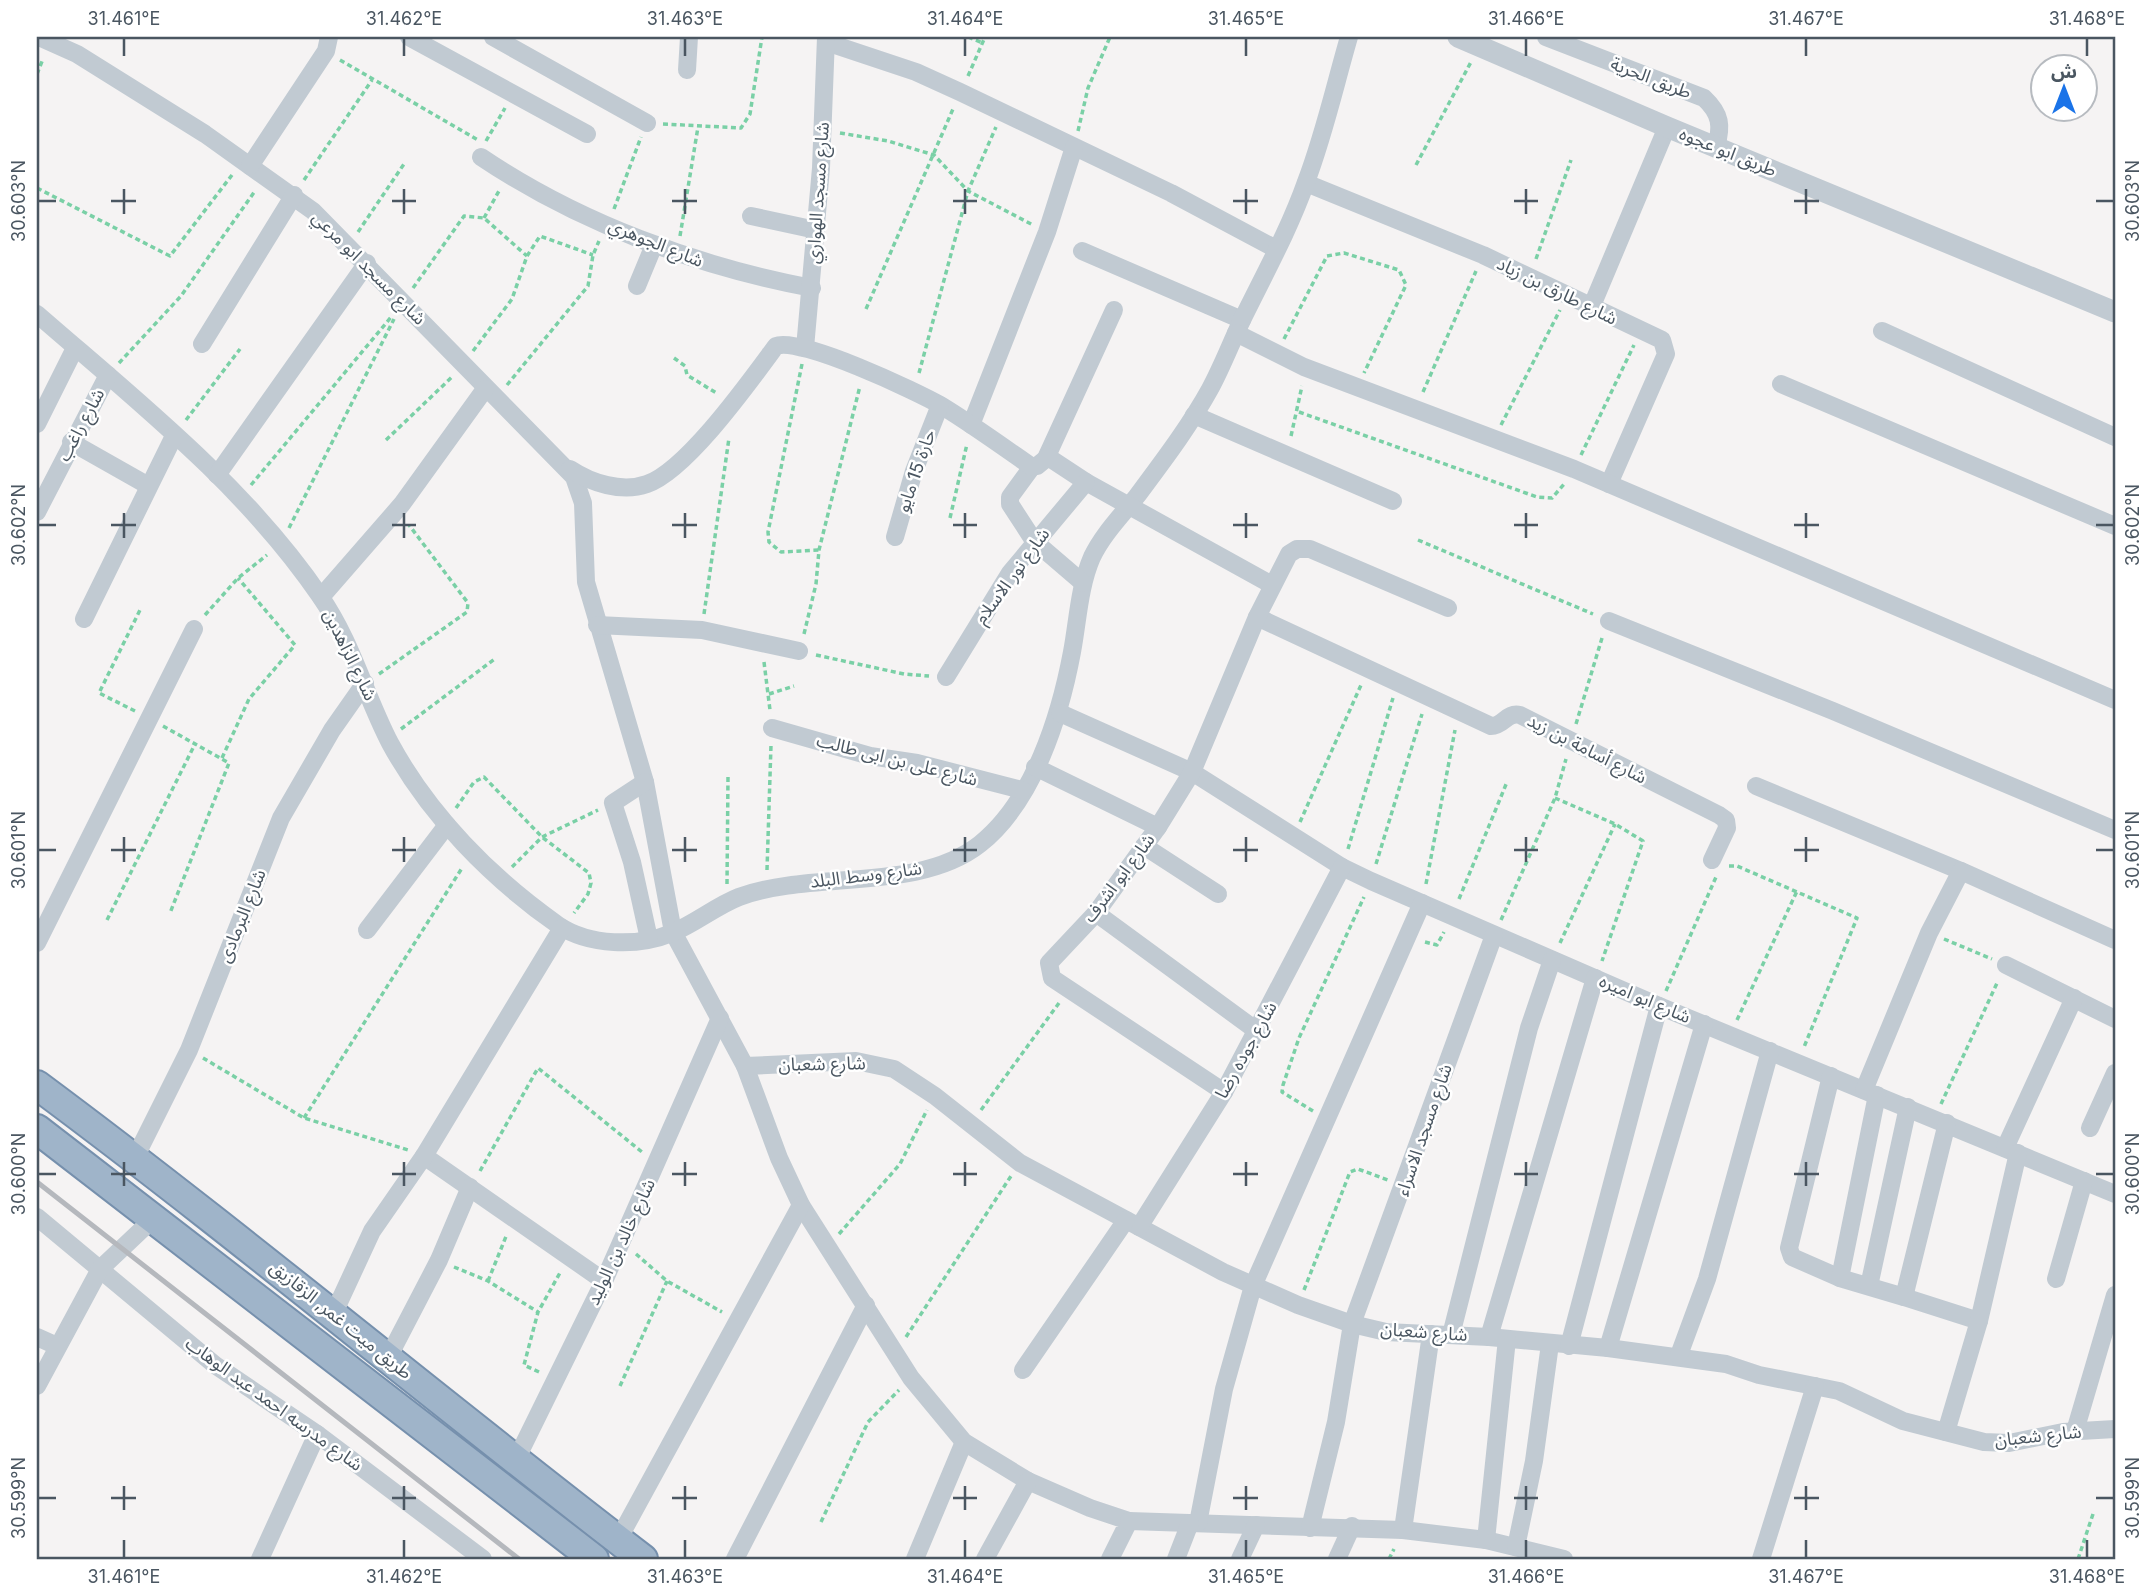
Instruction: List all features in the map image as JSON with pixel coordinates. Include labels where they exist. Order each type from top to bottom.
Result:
[{"type":"highway","name":"طريق ميت غمر, الزقازيق","points":[[37,1085],[334,1313],[515,1462],[643,1559]]},
{"type":"highway","name":"طريق ميت غمر, الزقازيق","points":[[37,1129],[594,1559]]},
{"type":"street","name":"شارع مسجد ابو مرعي","points":[[39,37],[79,45],[294,195],[350,245],[491,395],[564,466],[573,477],[583,503],[586,582],[597,625]]},
{"type":"street","points":[[410,37],[587,134]]},
{"type":"street","points":[[493,37],[647,123]]},
{"type":"street","points":[[687,70],[689,37]]},
{"type":"street","name":"شارع وسط البلد","points":[[673,932],[727,902],[766,887],[914,870],[953,859],[975,848],[993,832],[1035,767],[1060,713],[1083,583],[1104,535],[1174,448],[1194,415],[1239,327],[1306,183],[1349,37]]},
{"type":"street","name":"طريق ابو عجوه","points":[[1458,37],[1667,127],[2115,312]]},
{"type":"street","name":"طريق الحرية","points":[[1546,37],[1704,99],[1719,117],[1721,130],[1716,147]]},
{"type":"street","points":[[826,39],[916,72],[1171,193],[1276,249]]},
{"type":"street","name":"شارع مسجد الهواري","points":[[805,348],[816,230],[826,39]]},
{"type":"street","points":[[246,163],[328,44]]},
{"type":"street","points":[[1591,308],[1667,127]]},
{"type":"street","points":[[971,425],[1047,232],[1074,147]]},
{"type":"street","name":"شارع الجوهري","points":[[483,150],[507,175],[654,245],[717,267],[812,288]]},
{"type":"street","name":"شارع طارق بن زياد","points":[[1306,183],[1483,255],[1662,340],[1667,350],[1609,484]]},
{"type":"street","points":[[202,344],[294,195]]},
{"type":"street","points":[[751,216],[816,230]]},
{"type":"street","points":[[637,286],[654,245]]},
{"type":"street","points":[[1082,251],[1239,327],[1277,354],[1304,367],[1574,469],[2115,700]]},
{"type":"street","points":[[217,475],[367,263]]},
{"type":"street","points":[[1083,583],[1034,541],[1009,501],[1039,462],[1114,310]]},
{"type":"street","name":"شارع الزاهدين","points":[[37,314],[217,475],[281,544],[321,597],[365,683],[388,738],[447,825],[472,852],[562,928],[590,939],[620,942],[649,939],[673,932]]},
{"type":"street","points":[[1882,331],[2115,437]]},
{"type":"street","points":[[564,466],[584,478],[604,485],[626,487],[647,484],[685,455],[733,404],[776,346],[786,344],[805,348],[914,392],[1039,462],[1086,482],[1129,505],[1272,585]]},
{"type":"street","points":[[37,424],[75,348]]},
{"type":"street","name":"شارع راغب","points":[[37,512],[108,375]]},
{"type":"street","points":[[1781,384],[2115,526]]},
{"type":"street","points":[[321,597],[491,395]]},
{"type":"street","name":"حارة 15 مايو","points":[[895,537],[914,471],[940,405]]},
{"type":"street","points":[[1194,415],[1393,501]]},
{"type":"street","points":[[84,619],[147,485],[174,436]]},
{"type":"street","points":[[71,442],[147,485]]},
{"type":"street","name":"شارع نور الاسلام","points":[[946,677],[987,607],[1034,541],[1086,482]]},
{"type":"street","name":"شارع ابو اشرف","points":[[1224,1093],[1052,978],[1049,963],[1096,913],[1158,827],[1192,772],[1257,617],[1289,554],[1297,549],[1310,550],[1448,608]]},
{"type":"street","name":"شارع أسامة بن زيد","points":[[1257,617],[1492,726],[1498,725],[1508,715],[1520,715],[1723,817],[1727,828],[1712,860]]},
{"type":"street","points":[[1609,621],[1833,710],[2115,830]]},
{"type":"street","points":[[799,651],[702,630],[597,625],[645,782],[673,932],[745,1066],[779,1158],[801,1205],[911,1378],[964,1442],[1028,1481],[1090,1508],[1129,1521],[1310,1528],[1352,1526],[1403,1530],[1486,1540],[1564,1559]]},
{"type":"street","points":[[37,943],[194,629]]},
{"type":"street","name":"شارع البرمادى","points":[[135,1158],[189,1050],[281,818],[332,730],[365,683]]},
{"type":"street","name":"شارع ابو اميره","points":[[1060,713],[1192,772],[1342,867],[1371,881],[1660,1006],[2115,1194]]},
{"type":"street","name":"شارع على بن ابى طالب","points":[[772,728],[870,756],[917,763],[1022,790]]},
{"type":"street","points":[[1035,767],[1158,827]]},
{"type":"street","points":[[645,782],[613,803],[632,862],[649,939]]},
{"type":"street","points":[[1756,786],[1961,871],[2115,940]]},
{"type":"street","points":[[367,930],[447,825]]},
{"type":"street","points":[[1144,846],[1218,894]]},
{"type":"street","name":"شارع جوده رضا","points":[[1023,1370],[1133,1224],[1224,1093],[1342,867]]},
{"type":"street","points":[[1840,1278],[1870,1092],[1929,933],[1961,871]]},
{"type":"street","points":[[1176,1559],[1194,1523],[1224,1389],[1253,1286],[1422,904]]},
{"type":"street","points":[[1096,913],[1257,1031]]},
{"type":"street","points":[[334,1313],[372,1231],[424,1156],[562,928]]},
{"type":"street","name":"شارع مسجد الاسراء","points":[[1310,1528],[1336,1422],[1352,1324],[1404,1188],[1494,935]]},
{"type":"street","points":[[1451,1335],[1529,1028],[1552,960]]},
{"type":"street","points":[[2006,965],[2115,1019]]},
{"type":"street","points":[[1489,1337],[1595,978]]},
{"type":"street","points":[[1946,1432],[1979,1321],[2012,1150],[2074,999]]},
{"type":"street","points":[[1569,1346],[1660,1006]]},
{"type":"street","name":"شارع خالد بن الوليد","points":[[515,1462],[604,1281],[720,1018]]},
{"type":"street","points":[[1608,1348],[1704,1024]]},
{"type":"street","points":[[1678,1355],[1707,1279],[1770,1051]]},
{"type":"street","name":"شارع شعبان","points":[[745,1066],[873,1063],[894,1069],[935,1096],[1020,1163],[1253,1286],[1352,1324],[1386,1332],[1489,1337],[1678,1355],[1839,1391],[1903,1421],[1984,1442],[2009,1443],[2074,1431],[2115,1429]]},
{"type":"street","points":[[2090,1128],[2115,1073]]},
{"type":"street","points":[[1831,1076],[1789,1248],[1792,1257],[1840,1278],[1979,1321]]},
{"type":"street","points":[[1869,1286],[1908,1107]]},
{"type":"street","points":[[1904,1297],[1940,1121]]},
{"type":"street","points":[[424,1156],[604,1281]]},
{"type":"street","points":[[2056,1279],[2084,1181]]},
{"type":"street","points":[[388,1358],[439,1260],[470,1188]]},
{"type":"street","points":[[618,1540],[801,1205]]},
{"type":"street","name":"شارع مدرسه احمد عبد الوهاب","points":[[37,1217],[215,1365],[317,1434],[483,1559]]},
{"type":"street","points":[[37,1386],[100,1269],[153,1219]]},
{"type":"street","points":[[2074,1431],[2115,1295]]},
{"type":"street","points":[[735,1559],[866,1306]]},
{"type":"street","points":[[1403,1530],[1431,1334]]},
{"type":"street","points":[[37,1337],[57,1346]]},
{"type":"street","points":[[1486,1540],[1507,1339]]},
{"type":"street","points":[[1516,1547],[1534,1461],[1550,1344]]},
{"type":"street","points":[[1761,1559],[1815,1386]]},
{"type":"street","points":[[260,1559],[317,1434]]},
{"type":"street","points":[[915,1559],[964,1442]]},
{"type":"street","points":[[985,1559],[1028,1481]]},
{"type":"street","points":[[1110,1559],[1129,1521]]},
{"type":"street","points":[[1240,1559],[1256,1525]]},
{"type":"street","points":[[1337,1559],[1352,1526]]},
{"type":"path","points":[[608,223],[647,123],[741,128],[747,121],[762,37]]},
{"type":"path","points":[[968,37],[983,43],[985,37]]},
{"type":"path","points":[[1074,147],[1088,88],[1110,37]]},
{"type":"path","points":[[328,44],[372,80],[483,150]]},
{"type":"path","points":[[1416,165],[1479,46]]},
{"type":"path","points":[[294,195],[372,80]]},
{"type":"path","points":[[914,392],[968,191],[1002,113]]},
{"type":"path","points":[[677,254],[698,127]]},
{"type":"path","points":[[822,130],[888,141],[934,155],[968,191],[1047,232]]},
{"type":"path","points":[[866,309],[934,155]]},
{"type":"path","points":[[1530,278],[1571,160]]},
{"type":"path","points":[[37,188],[170,256],[246,163]]},
{"type":"path","points":[[350,245],[404,164]]},
{"type":"path","points":[[484,218],[507,175]]},
{"type":"path","points":[[108,375],[181,296],[265,176]]},
{"type":"path","points":[[241,498],[403,302],[464,216],[484,218],[527,256]]},
{"type":"path","points":[[386,440],[463,365],[512,299],[527,256],[540,236],[593,255],[588,286],[491,395]]},
{"type":"path","points":[[1277,354],[1327,256],[1345,253],[1399,270],[1406,285],[1357,387]]},
{"type":"path","points":[[1415,410],[1483,255]]},
{"type":"path","points":[[1494,437],[1567,296]]},
{"type":"path","points":[[194,629],[238,578],[281,544],[403,302]]},
{"type":"path","points":[[1298,412],[1537,497],[1552,498],[1559,493],[1574,469],[1641,331]]},
{"type":"path","points":[[805,348],[768,532],[769,542],[781,552],[819,550]]},
{"type":"path","points":[[174,436],[240,349]]},
{"type":"path","points":[[674,358],[685,366],[687,375],[733,404],[702,630]]},
{"type":"path","points":[[1285,454],[1298,412],[1304,367]]},
{"type":"path","points":[[863,370],[819,550],[816,584],[799,651],[904,674],[946,677]]},
{"type":"path","points":[[950,518],[971,425]]},
{"type":"path","points":[[365,683],[467,612],[468,603],[416,530],[403,523]]},
{"type":"path","points":[[1418,540],[1562,598],[1609,621],[1555,798],[1494,935]]},
{"type":"path","points":[[222,758],[249,699],[295,645],[238,578]]},
{"type":"path","points":[[141,608],[99,693],[229,763],[170,913]]},
{"type":"path","points":[[761,642],[769,694],[794,686]]},
{"type":"path","points":[[388,738],[496,658]]},
{"type":"path","points":[[1293,836],[1368,668]]},
{"type":"path","points":[[1342,867],[1397,681]]},
{"type":"path","points":[[1327,1119],[1282,1091],[1283,1085],[1298,1038],[1371,881],[1427,695]]},
{"type":"path","points":[[1422,904],[1459,710]]},
{"type":"path","points":[[766,887],[772,728]]},
{"type":"path","points":[[107,920],[195,744]]},
{"type":"path","points":[[447,825],[460,802],[481,777],[542,837],[589,873],[591,883],[588,894],[562,928]]},
{"type":"path","points":[[727,902],[728,777]]},
{"type":"path","points":[[1406,939],[1437,945],[1452,916],[1507,782]]},
{"type":"path","points":[[1555,798],[1639,836],[1643,846],[1595,978]]},
{"type":"path","points":[[501,879],[542,837],[613,803]]},
{"type":"path","points":[[1552,960],[1615,824]]},
{"type":"path","points":[[304,1118],[472,852]]},
{"type":"path","points":[[1660,1006],[1720,869],[1737,866],[1857,918],[1797,1062]]},
{"type":"path","points":[[1731,1035],[1797,891]]},
{"type":"path","points":[[1929,933],[2006,965],[1940,1121]]},
{"type":"path","points":[[970,1126],[1070,988]]},
{"type":"path","points":[[189,1050],[304,1118],[424,1156]]},
{"type":"path","points":[[470,1188],[538,1068],[657,1164]]},
{"type":"path","points":[[828,1246],[900,1164],[935,1096]]},
{"type":"path","points":[[896,1352],[1020,1163]]},
{"type":"path","points":[[1298,1305],[1350,1172],[1358,1169],[1404,1188]]},
{"type":"path","points":[[488,1281],[513,1218]]},
{"type":"path","points":[[622,1241],[667,1281],[739,1322]]},
{"type":"path","points":[[555,1380],[524,1365],[538,1312],[569,1257]]},
{"type":"path","points":[[439,1260],[488,1281],[538,1312]]},
{"type":"path","points":[[620,1386],[667,1281]]},
{"type":"path","points":[[821,1522],[868,1422],[911,1378]]},
{"type":"path","points":[[2078,1559],[2094,1511]]},
{"type":"railway","points":[[37,1182],[519,1559]]}]
